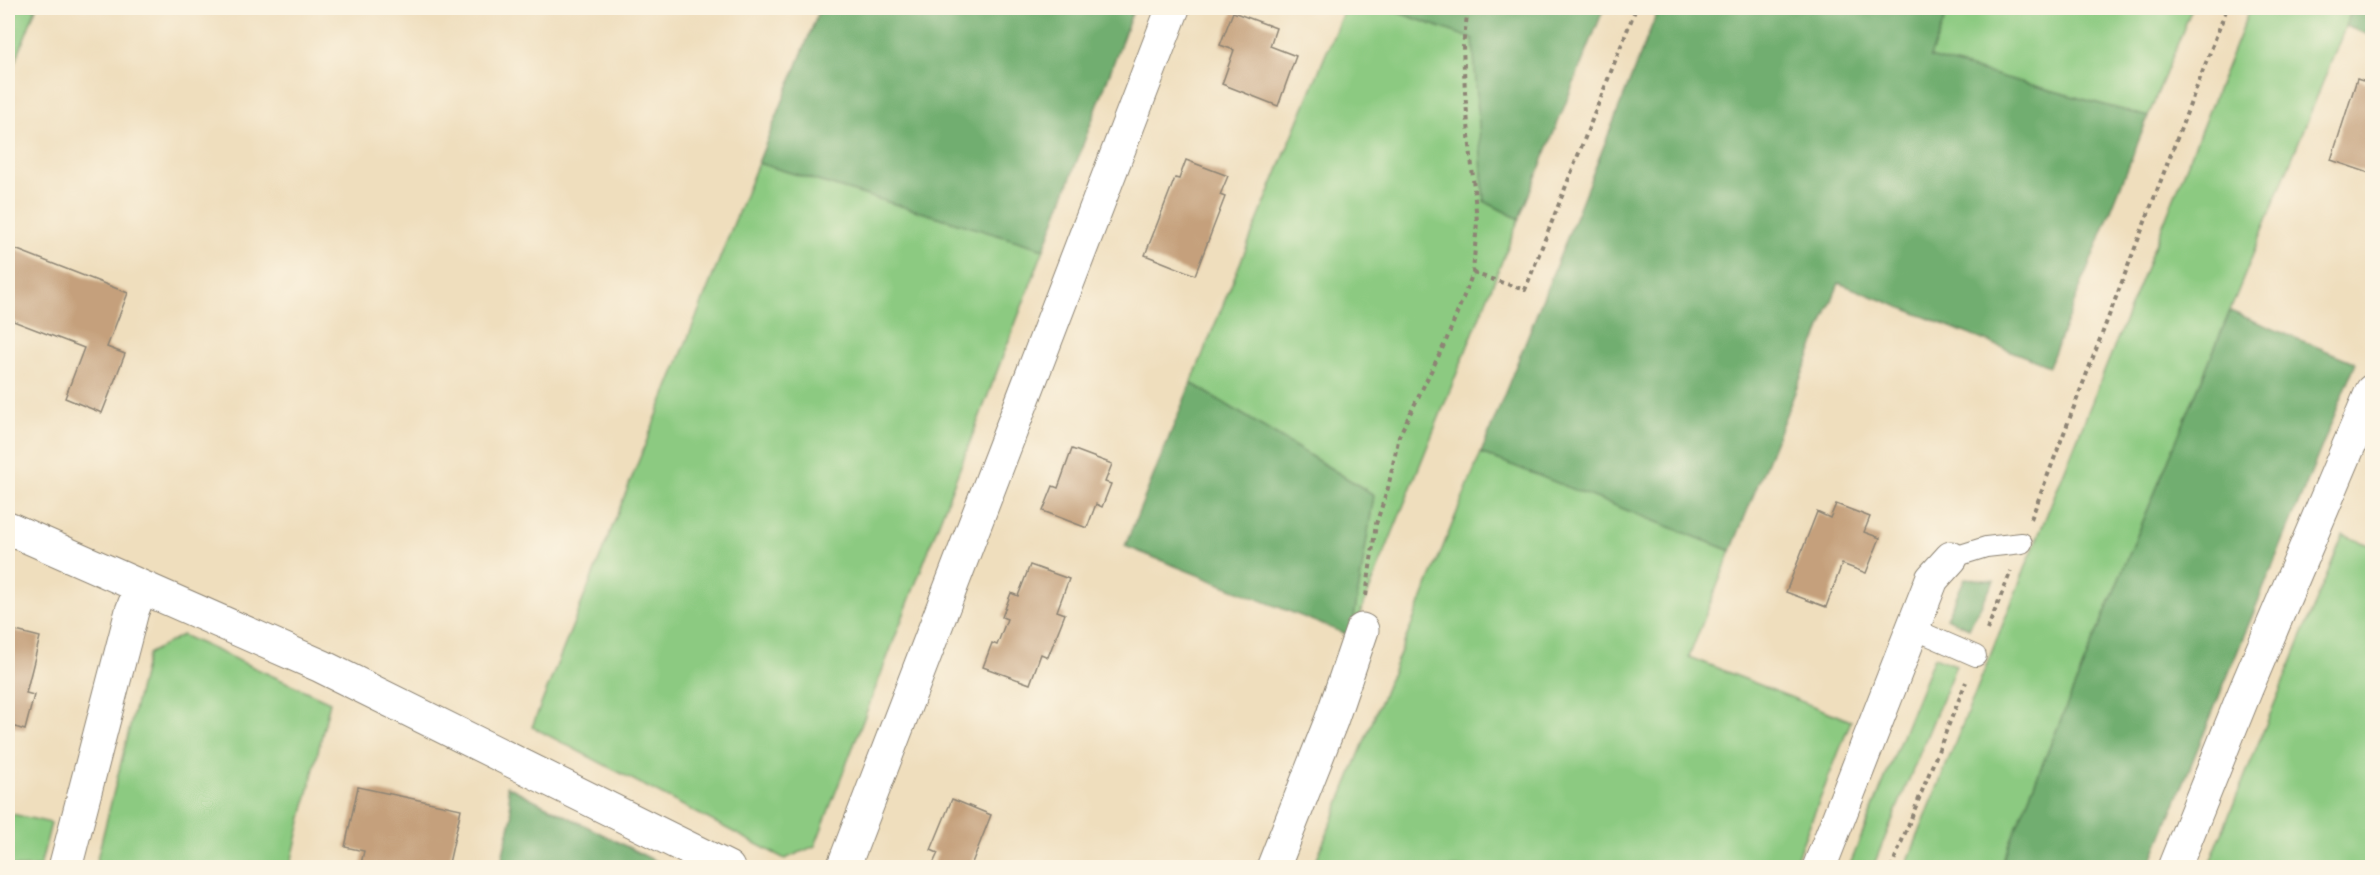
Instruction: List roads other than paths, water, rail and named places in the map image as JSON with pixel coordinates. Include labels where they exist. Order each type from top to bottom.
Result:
[{"type":"street","points":[[843,867],[1173,8]]},
{"type":"street","points":[[2174,867],[2246,689],[2373,391]]},
{"type":"street","points":[[8,528],[330,670],[728,867]]},
{"type":"street","points":[[1819,867],[1932,579],[1951,558]]},
{"type":"street","points":[[65,867],[132,611],[141,588]]},
{"type":"street","points":[[1273,867],[1331,721],[1362,630]]},
{"type":"lane","points":[[1951,558],[1986,547],[2022,543]]},
{"type":"lane","points":[[1914,628],[1976,656]]}]
